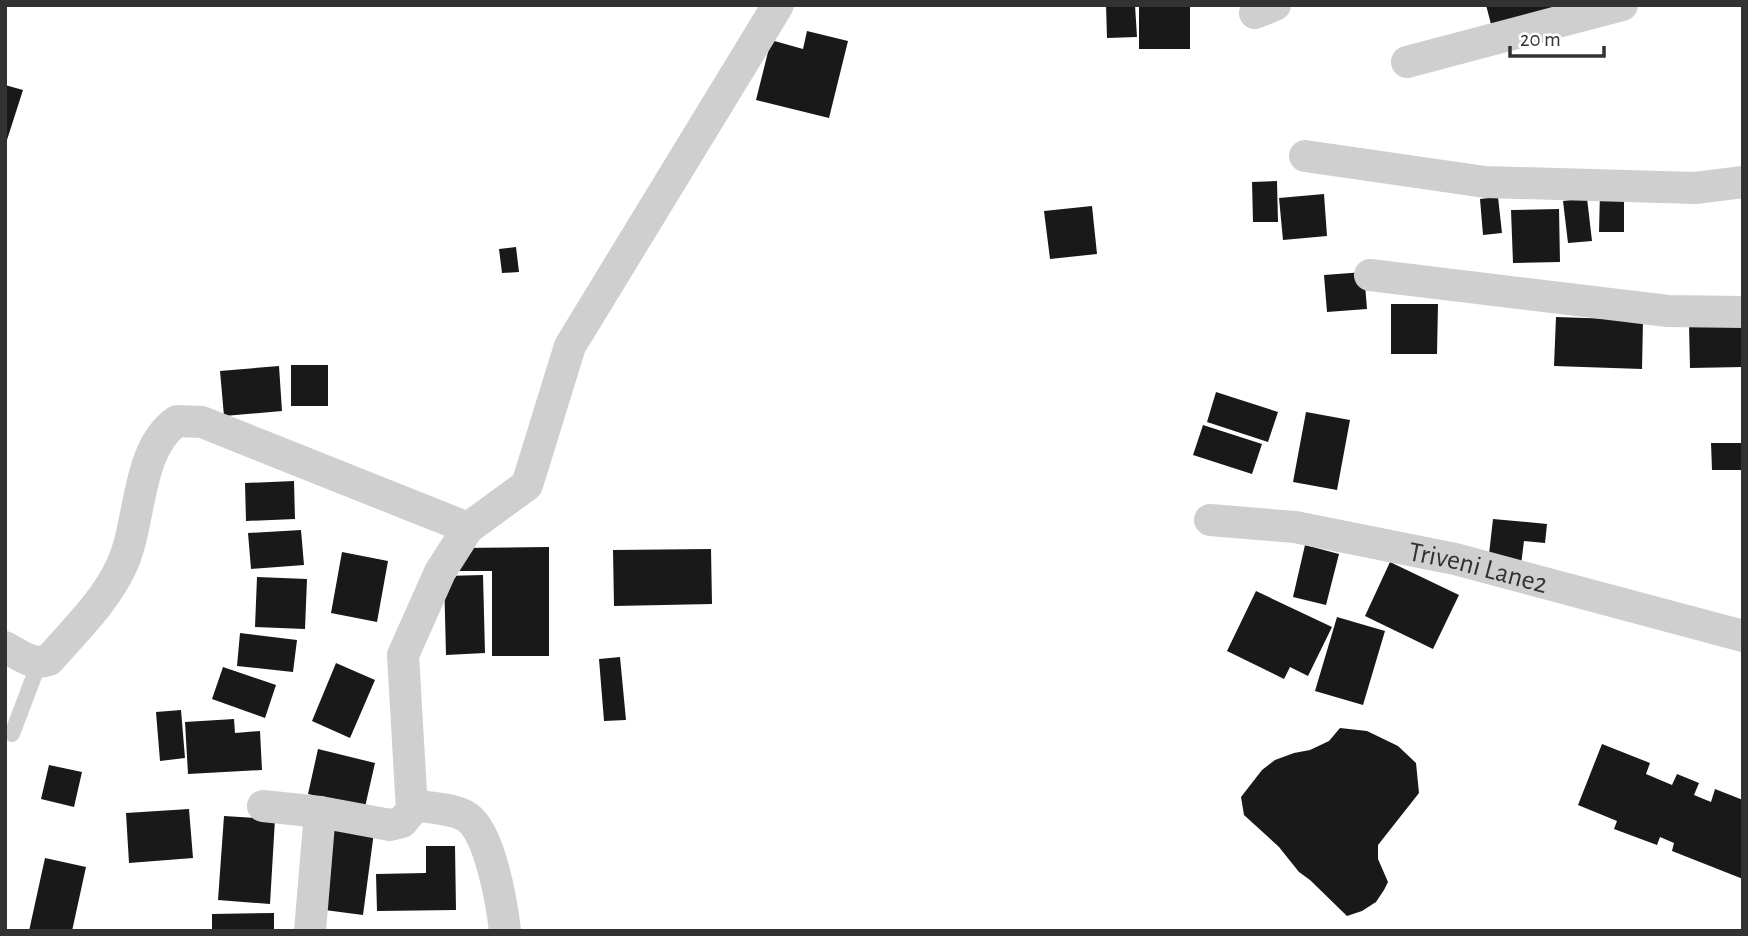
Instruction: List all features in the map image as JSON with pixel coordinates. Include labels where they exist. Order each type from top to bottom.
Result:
[{"type":"street","points":[[263,806],[320,811],[396,825],[408,817],[413,805],[403,655],[440,572],[468,527],[527,485],[570,346],[778,5]]},
{"type":"street","points":[[1407,62],[1622,5]]},
{"type":"street","points":[[1306,156],[1485,182],[1695,188],[1743,182]]},
{"type":"street","points":[[1370,275],[1668,311],[1743,312]]},
{"type":"street","points":[[5,647],[27,660],[38,663],[49,660],[103,600],[129,550],[145,472],[162,433],[177,421],[202,422],[468,527]]},
{"type":"street","name":"Triveni Lane2","points":[[1210,520],[1295,527],[1455,559],[1743,636]]},
{"type":"street","points":[[413,805],[457,813],[474,823],[487,849],[505,931]]},
{"type":"street","points":[[310,931],[320,811]]},
{"type":"lane","points":[[12,734],[38,663]]},
{"type":"building","points":[[1106,5],[1135,5],[1137,37],[1107,38]]},
{"type":"building","points":[[1139,5],[1190,5],[1190,49],[1139,49]]},
{"type":"building","points":[[1486,5],[1554,5],[1555,11],[1492,28]]},
{"type":"building","points":[[807,31],[848,41],[829,118],[756,100],[771,40],[803,49]]},
{"type":"building","points":[[5,85],[23,90],[6,143],[5,143]]},
{"type":"building","points":[[1277,181],[1278,222],[1253,222],[1252,182]]},
{"type":"building","points":[[1600,192],[1624,193],[1624,232],[1599,232]]},
{"type":"building","points":[[1324,194],[1327,236],[1283,240],[1279,198]]},
{"type":"building","points":[[1498,197],[1502,233],[1483,235],[1480,199]]},
{"type":"building","points":[[1587,198],[1592,241],[1568,243],[1563,201]]},
{"type":"building","points":[[1092,206],[1097,254],[1050,259],[1044,211]]},
{"type":"building","points":[[1559,209],[1560,262],[1513,263],[1511,210]]},
{"type":"building","points":[[516,247],[519,272],[502,273],[499,249]]},
{"type":"building","points":[[1364,272],[1367,309],[1327,312],[1324,275]]},
{"type":"building","points":[[1391,304],[1438,304],[1437,354],[1391,354]]},
{"type":"building","points":[[1556,317],[1643,320],[1642,369],[1554,366]]},
{"type":"building","points":[[1743,323],[1743,367],[1690,368],[1689,324]]},
{"type":"building","points":[[291,365],[328,365],[328,406],[291,406]]},
{"type":"building","points":[[279,366],[282,411],[224,416],[220,371]]},
{"type":"building","points":[[1216,392],[1278,412],[1268,442],[1207,422]]},
{"type":"building","points":[[1306,412],[1350,420],[1337,490],[1293,482]]},
{"type":"building","points":[[1203,425],[1262,444],[1252,474],[1193,455]]},
{"type":"building","points":[[1711,443],[1743,443],[1743,470],[1712,470]]},
{"type":"building","points":[[294,481],[295,519],[246,521],[245,483]]},
{"type":"building","points":[[1493,519],[1547,524],[1545,543],[1524,541],[1521,565],[1488,563]]},
{"type":"building","points":[[301,530],[304,565],[251,569],[248,533]]},
{"type":"building","points":[[1305,545],[1339,554],[1326,605],[1293,597]]},
{"type":"building","points":[[549,547],[549,656],[492,656],[492,571],[458,571],[458,548]]},
{"type":"building","points":[[711,549],[712,604],[614,606],[613,550]]},
{"type":"building","points":[[342,552],[388,561],[377,622],[331,613]]},
{"type":"building","points":[[1390,562],[1459,595],[1433,649],[1365,616]]},
{"type":"building","points":[[483,575],[485,653],[446,655],[444,576]]},
{"type":"building","points":[[257,577],[307,579],[305,629],[255,627]]},
{"type":"building","points":[[1256,591],[1332,627],[1308,676],[1290,667],[1284,679],[1227,651]]},
{"type":"building","points":[[1337,617],[1385,631],[1363,705],[1315,691]]},
{"type":"building","points":[[240,633],[297,640],[293,672],[237,666]]},
{"type":"building","points":[[620,657],[626,720],[604,721],[599,659]]},
{"type":"building","points":[[336,663],[375,680],[350,738],[312,721]]},
{"type":"building","points":[[223,667],[276,685],[265,718],[212,699]]},
{"type":"building","points":[[181,710],[185,758],[160,761],[156,712]]},
{"type":"building","points":[[234,719],[235,733],[260,731],[262,770],[188,774],[185,722]]},
{"type":"building","points":[[1340,728],[1367,731],[1398,746],[1416,763],[1419,793],[1378,845],[1378,859],[1388,882],[1384,890],[1376,902],[1347,916],[1299,872],[1279,847],[1244,815],[1241,797],[1262,770],[1275,760],[1310,750],[1329,741]]},
{"type":"building","points":[[1602,744],[1650,763],[1646,774],[1672,785],[1677,774],[1699,783],[1694,795],[1711,802],[1715,789],[1743,800],[1743,879],[1672,851],[1674,843],[1660,837],[1657,845],[1614,829],[1617,821],[1578,805]]},
{"type":"building","points":[[318,749],[375,763],[365,807],[308,794]]},
{"type":"building","points":[[49,765],[82,772],[74,807],[41,799]]},
{"type":"building","points":[[189,809],[193,858],[129,863],[126,813]]},
{"type":"building","points":[[224,816],[275,819],[270,904],[218,900]]},
{"type":"building","points":[[327,826],[374,832],[363,915],[317,909]]},
{"type":"building","points":[[426,846],[455,846],[456,910],[377,911],[376,874],[426,873]]},
{"type":"building","points":[[45,858],[86,867],[72,931],[29,931]]},
{"type":"building","points":[[274,913],[274,931],[212,931],[212,914]]}]
